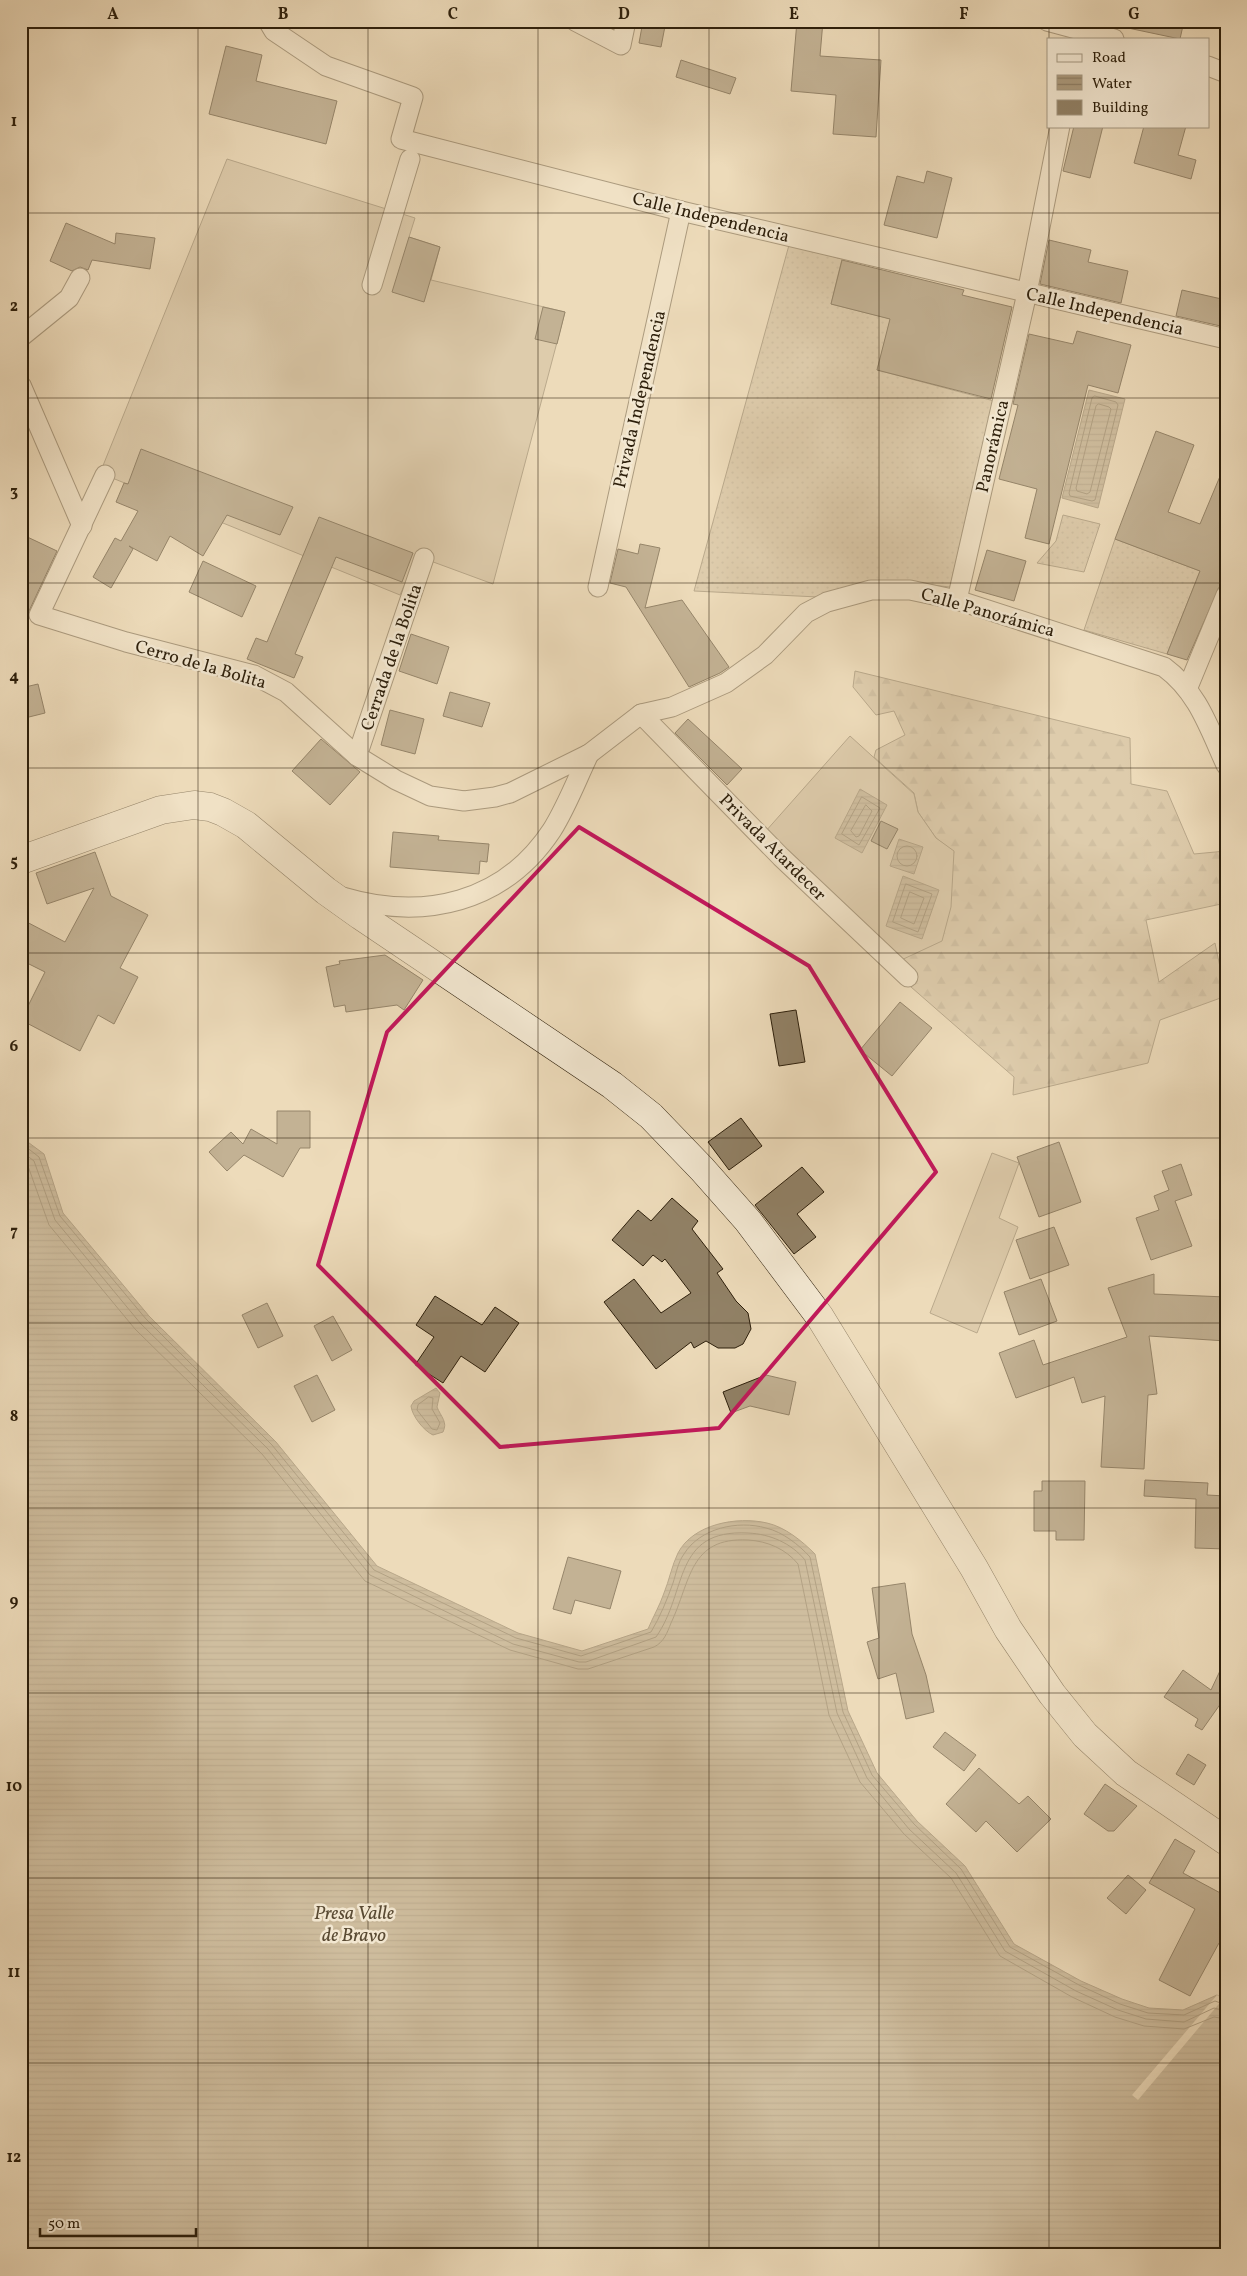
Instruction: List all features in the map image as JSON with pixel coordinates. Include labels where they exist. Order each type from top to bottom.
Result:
[{"type":"main road","points":[[21,860],[161,810],[194,805],[210,807],[235,818],[326,891],[612,1086],[651,1116],[748,1221],[820,1317],[974,1568],[1008,1629],[1052,1694],[1085,1735],[1126,1773],[1226,1841]]},
{"type":"street","name":"Calle Independencia","points":[[268,21],[274,31],[326,66],[413,97],[401,139],[681,211],[1226,339]]},
{"type":"street","points":[[575,21],[621,45],[626,21]]},
{"type":"street","points":[[1047,21],[1110,38]]},
{"type":"street","points":[[1210,67],[1226,73]]},
{"type":"street","name":"Panorámica","points":[[957,600],[1028,293],[1060,128]]},
{"type":"street","points":[[372,285],[410,159]]},
{"type":"street","name":"Privada Independencia","points":[[598,587],[681,211]]},
{"type":"street","points":[[21,337],[69,298],[80,278]]},
{"type":"street","points":[[21,385],[82,526]]},
{"type":"street","points":[[82,526],[105,475]]},
{"type":"street","name":"Cerro de la Bolita","points":[[82,526],[39,615],[126,642],[254,675],[271,682],[299,703],[358,756],[412,789],[430,796],[464,801],[495,797],[510,793],[589,754]]},
{"type":"street","name":"Cerrada de la Bolita","points":[[358,756],[424,558]]},
{"type":"street","name":"Calle Panorámica","points":[[589,754],[641,714],[672,707],[726,683],[765,655],[806,612],[827,602],[849,595],[890,589],[910,590],[957,600],[1164,667],[1188,687],[1198,704],[1226,765]]},
{"type":"street","points":[[1188,687],[1226,595]]},
{"type":"street","name":"Privada Atardecer","points":[[641,714],[781,857],[908,977]]},
{"type":"street","points":[[326,891],[361,902],[398,908],[420,908],[449,903],[484,891],[503,880],[538,849],[564,809],[589,754]]},
{"type":"highlighted area","points":[[579,827],[809,966],[936,1172],[719,1428],[500,1447],[318,1265],[387,1032]]},
{"type":"green space","points":[[227,159],[415,218],[409,237],[440,247],[431,280],[565,312],[493,584],[417,556],[400,595],[100,473]]},
{"type":"green space","points":[[789,245],[842,259],[831,304],[891,319],[877,370],[994,401],[950,587],[904,582],[818,597],[694,591]]},
{"type":"green space","points":[[1063,515],[1100,524],[1084,572],[1037,563],[1056,541]]},
{"type":"green space","points":[[1115,539],[1200,571],[1167,654],[1084,630]]},
{"type":"green space","points":[[855,671],[1130,738],[1131,784],[1167,791],[1194,854],[1226,851],[1226,903],[1146,920],[1159,982],[1215,943],[1226,996],[1160,1020],[1148,1063],[1013,1095],[1014,1077],[887,966],[954,852],[936,838],[918,812],[914,793],[874,757],[876,750],[905,735],[894,711],[876,715],[853,687]]},
{"type":"green space","points":[[850,736],[914,794],[918,812],[936,838],[954,851],[951,907],[942,941],[897,962],[765,832]]},
{"type":"green space","points":[[992,1153],[1019,1163],[999,1218],[1018,1227],[977,1333],[930,1313]]},
{"type":"water","points":[[1089,390],[1125,399],[1098,508],[1062,498]]},
{"type":"water","points":[[860,789],[887,805],[862,853],[835,838]]},
{"type":"water","points":[[899,839],[923,847],[914,874],[890,866]]},
{"type":"water","points":[[903,876],[939,890],[922,939],[886,926]]},
{"type":"water","name":"Presa Valle de Bravo","points":[[21,1137],[44,1154],[63,1213],[149,1316],[276,1442],[377,1566],[518,1633],[582,1651],[648,1629],[662,1598],[678,1553],[694,1535],[705,1529],[717,1524],[730,1522],[755,1521],[767,1523],[787,1531],[810,1549],[815,1554],[848,1711],[877,1773],[917,1821],[965,1866],[1014,1944],[1081,1981],[1122,1999],[1149,2008],[1183,2010],[1217,1995],[1226,2001],[1226,2255],[21,2255]]},
{"type":"water","points":[[436,1388],[440,1393],[437,1407],[445,1425],[443,1432],[433,1435],[419,1423],[411,1406],[414,1401]]},
{"type":"pier","points":[[1217,1995],[1223,1999],[1138,2100],[1132,2095]]},
{"type":"building","points":[[643,21],[666,21],[661,47],[639,43]]},
{"type":"building","points":[[797,21],[823,21],[820,56],[881,60],[876,137],[833,134],[836,95],[791,91]]},
{"type":"building","points":[[1129,21],[1184,21],[1180,38],[1128,28]]},
{"type":"building","points":[[226,46],[262,55],[256,81],[337,101],[326,144],[209,114]]},
{"type":"building","points":[[681,60],[736,78],[730,94],[676,77]]},
{"type":"building","points":[[1074,128],[1102,128],[1090,178],[1063,171]]},
{"type":"building","points":[[1143,128],[1185,128],[1178,155],[1196,160],[1191,179],[1134,163]]},
{"type":"building","points":[[927,171],[952,178],[937,238],[884,225],[897,176],[924,183]]},
{"type":"building","points":[[66,223],[115,244],[116,233],[155,238],[150,269],[92,260],[88,270],[80,267],[72,271],[50,261]]},
{"type":"building","points":[[409,237],[440,247],[424,302],[392,292]]},
{"type":"building","points":[[1049,240],[1091,250],[1088,262],[1128,271],[1121,303],[1040,284]]},
{"type":"building","points":[[842,260],[964,290],[962,295],[1012,307],[991,399],[877,370],[890,319],[831,304]]},
{"type":"building","points":[[1182,290],[1226,300],[1225,327],[1176,316]]},
{"type":"building","points":[[543,307],[565,312],[557,344],[535,339]]},
{"type":"building","points":[[1077,331],[1131,345],[1118,393],[1088,385],[1049,544],[1025,538],[1037,489],[999,479],[1018,405],[1013,404],[1029,334],[1073,344]]},
{"type":"building","points":[[1156,431],[1194,445],[1168,512],[1200,524],[1226,462],[1226,572],[1187,660],[1167,654],[1200,571],[1115,539]]},
{"type":"building","points":[[141,449],[293,507],[280,535],[227,515],[203,556],[170,536],[157,561],[129,546],[133,549],[111,588],[93,577],[115,538],[121,541],[138,511],[116,502],[124,483],[128,484]]},
{"type":"building","points":[[319,517],[413,553],[402,582],[336,557],[295,654],[303,657],[294,678],[247,659],[256,638],[267,642]]},
{"type":"building","points":[[21,534],[57,551],[29,611],[21,608]]},
{"type":"building","points":[[640,544],[660,548],[645,608],[682,600],[729,667],[689,687],[626,587],[610,583],[618,549],[638,554]]},
{"type":"building","points":[[987,550],[1026,561],[1014,601],[975,590]]},
{"type":"building","points":[[203,561],[256,586],[242,617],[189,592]]},
{"type":"building","points":[[411,634],[449,647],[437,684],[399,671]]},
{"type":"building","points":[[38,684],[45,713],[21,719],[21,688]]},
{"type":"building","points":[[450,692],[490,703],[482,727],[443,716]]},
{"type":"building","points":[[390,710],[424,719],[415,754],[381,745]]},
{"type":"building","points":[[688,719],[742,769],[727,785],[675,733]]},
{"type":"building","points":[[321,739],[360,772],[330,805],[292,771]]},
{"type":"building","points":[[881,821],[898,829],[887,849],[871,841]]},
{"type":"building","points":[[393,832],[439,836],[438,840],[489,844],[487,862],[480,861],[479,874],[390,867]]},
{"type":"building","points":[[95,852],[111,896],[148,915],[120,968],[138,977],[114,1024],[98,1015],[80,1051],[21,1020],[45,972],[21,960],[21,919],[65,942],[94,888],[47,904],[36,873]]},
{"type":"building","points":[[385,955],[423,980],[404,1010],[397,1005],[346,1012],[345,1005],[334,1007],[326,967],[340,964],[339,961]]},
{"type":"building","points":[[900,1002],[932,1028],[892,1076],[860,1050]]},
{"type":"building","points":[[796,1010],[805,1062],[779,1066],[770,1014]]},
{"type":"building","points":[[277,1111],[310,1111],[310,1148],[300,1148],[283,1177],[244,1155],[227,1171],[209,1152],[231,1132],[243,1144],[251,1129],[277,1144]]},
{"type":"building","points":[[741,1118],[762,1146],[729,1170],[708,1142]]},
{"type":"building","points":[[1059,1142],[1081,1202],[1039,1217],[1017,1157]]},
{"type":"building","points":[[1181,1164],[1192,1195],[1175,1201],[1192,1246],[1151,1260],[1136,1218],[1159,1210],[1154,1196],[1169,1190],[1162,1171]]},
{"type":"building","points":[[802,1167],[824,1192],[797,1214],[816,1237],[794,1254],[755,1205]]},
{"type":"building","points":[[672,1198],[698,1221],[692,1229],[723,1269],[717,1273],[736,1301],[748,1313],[751,1329],[743,1344],[735,1348],[718,1348],[706,1341],[694,1348],[691,1342],[656,1369],[604,1302],[634,1279],[661,1313],[691,1293],[665,1259],[662,1262],[653,1255],[643,1266],[612,1240],[638,1210],[651,1221]]},
{"type":"building","points":[[1054,1227],[1069,1265],[1030,1279],[1016,1240]]},
{"type":"building","points":[[1154,1274],[1154,1294],[1226,1297],[1226,1341],[1149,1336],[1157,1394],[1148,1395],[1144,1469],[1101,1467],[1105,1396],[1082,1403],[1074,1377],[1016,1398],[999,1353],[1034,1340],[1043,1365],[1127,1337],[1108,1288]]},
{"type":"building","points":[[1041,1279],[1057,1321],[1019,1335],[1004,1292]]},
{"type":"building","points":[[435,1296],[482,1325],[495,1307],[519,1323],[485,1372],[461,1356],[443,1383],[415,1365],[434,1337],[416,1325]]},
{"type":"building","points":[[267,1303],[283,1336],[258,1348],[242,1315]]},
{"type":"building","points":[[333,1316],[352,1350],[332,1361],[314,1326]]},
{"type":"building","points":[[317,1375],[335,1410],[312,1422],[294,1386]]},
{"type":"building","points":[[766,1375],[796,1382],[789,1415],[750,1406],[731,1413],[723,1392]]},
{"type":"building","points":[[1145,1480],[1208,1483],[1207,1495],[1226,1496],[1226,1549],[1195,1548],[1196,1499],[1144,1496]]},
{"type":"building","points":[[1042,1481],[1085,1481],[1084,1540],[1056,1540],[1056,1531],[1034,1531],[1034,1491],[1042,1491]]},
{"type":"building","points":[[568,1557],[621,1571],[610,1609],[575,1600],[571,1614],[553,1609]]},
{"type":"building","points":[[905,1583],[912,1634],[926,1675],[934,1712],[906,1719],[896,1673],[878,1679],[867,1642],[879,1638],[872,1588]]},
{"type":"building","points":[[1226,1658],[1226,1696],[1202,1730],[1195,1726],[1198,1719],[1164,1697],[1183,1670],[1211,1690]]},
{"type":"building","points":[[945,1732],[976,1755],[964,1771],[933,1747]]},
{"type":"building","points":[[1188,1754],[1206,1765],[1194,1785],[1176,1774]]},
{"type":"building","points":[[979,1768],[1019,1804],[1028,1796],[1051,1819],[1017,1852],[986,1821],[976,1832],[946,1804]]},
{"type":"building","points":[[1105,1784],[1137,1806],[1114,1831],[1108,1831],[1084,1814]]},
{"type":"building","points":[[1175,1839],[1195,1851],[1183,1873],[1226,1896],[1226,1947],[1219,1943],[1190,1996],[1159,1980],[1195,1909],[1149,1883]]},
{"type":"building","points":[[1128,1875],[1146,1890],[1126,1914],[1107,1898]]}]
